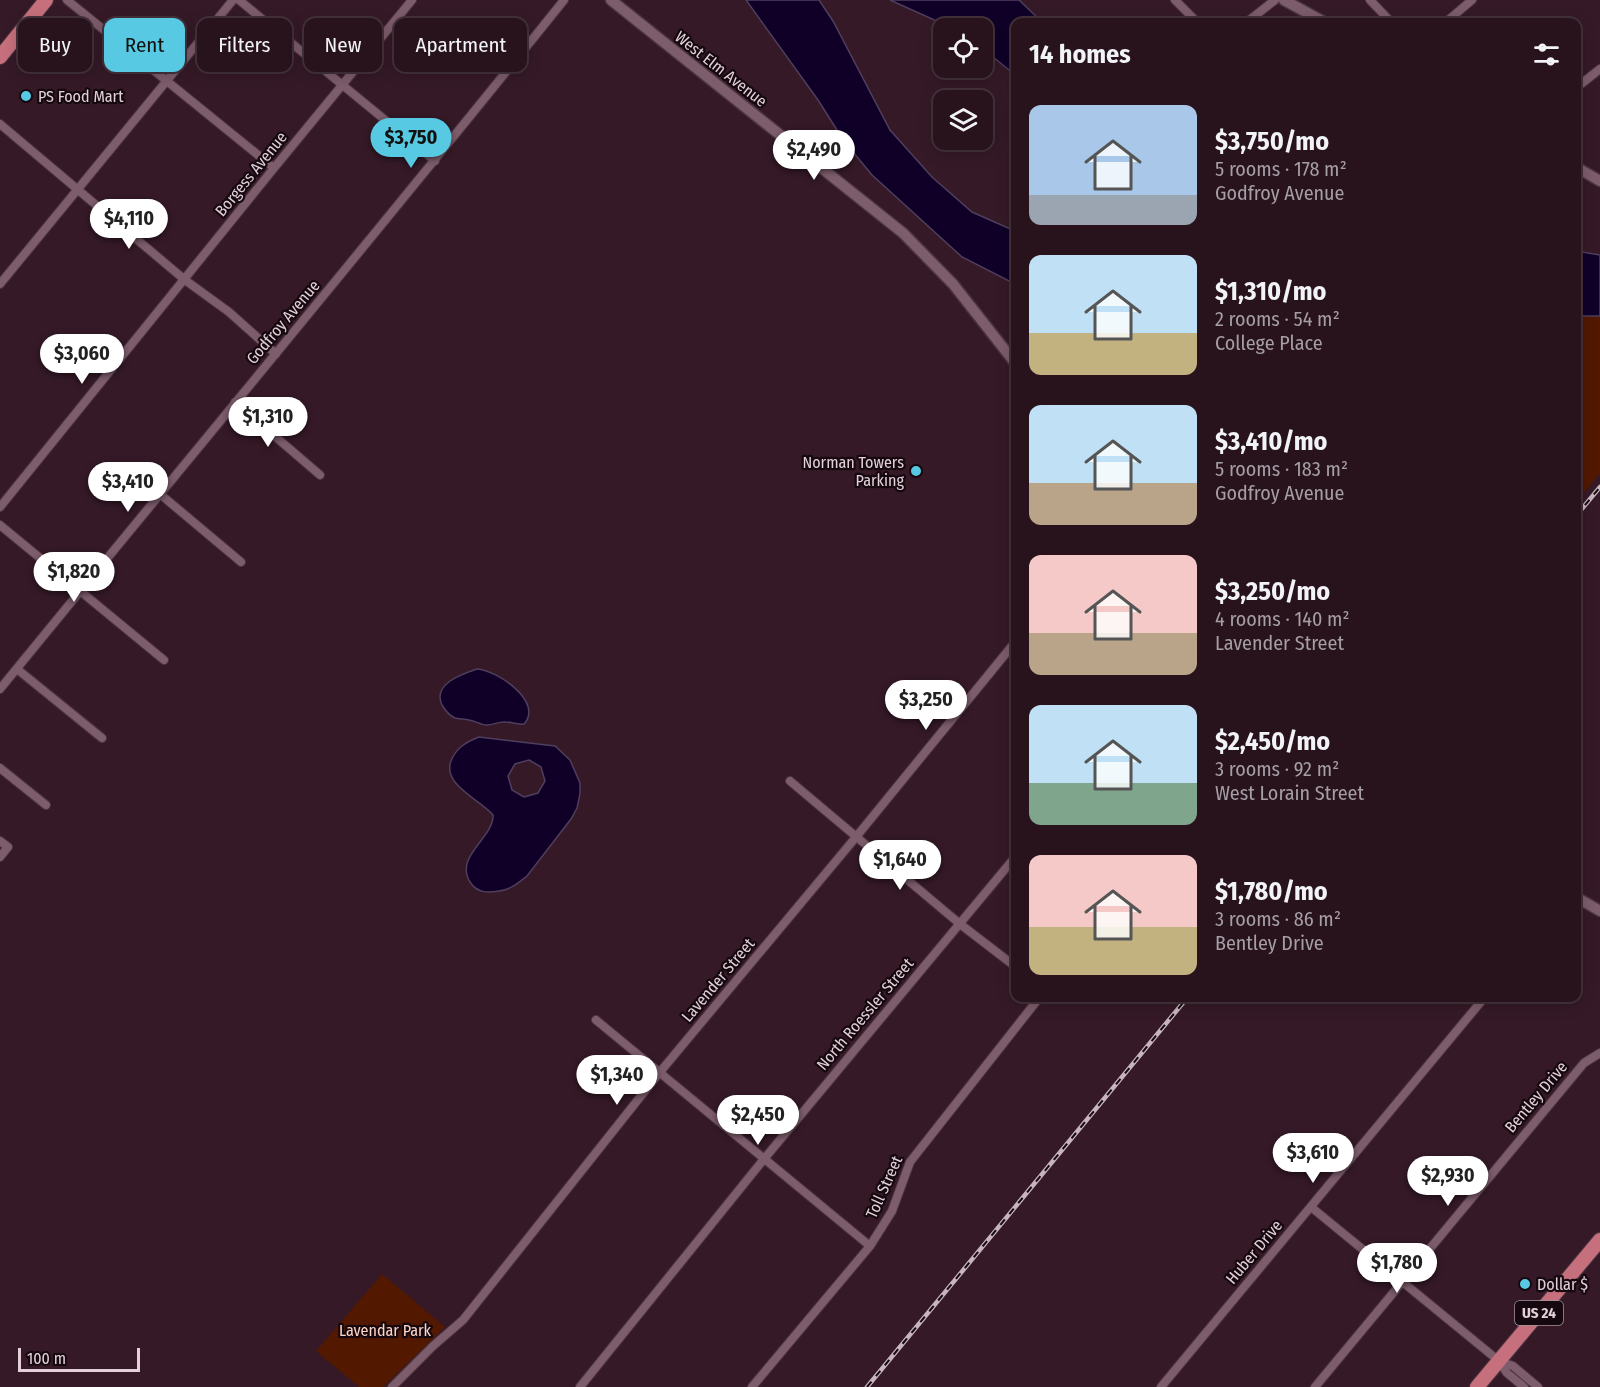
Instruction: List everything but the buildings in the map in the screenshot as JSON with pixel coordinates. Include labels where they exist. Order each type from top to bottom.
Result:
[{"type":"main road","points":[[0,57],[46,0]]},
{"type":"main road","name":"US 24","points":[[1477,1387],[1600,1240]]},
{"type":"street","points":[[67,0],[274,168]]},
{"type":"street","points":[[0,284],[232,0]]},
{"type":"street","points":[[239,0],[435,161]]},
{"type":"street","name":"Borgess Avenue","points":[[0,507],[412,0]]},
{"type":"street","name":"Godfroy Avenue","points":[[0,689],[435,161],[564,0]]},
{"type":"street","name":"West Elm Avenue","points":[[611,0],[903,234],[952,284],[1011,358]]},
{"type":"street","points":[[1175,0],[1193,18]]},
{"type":"street","points":[[1252,18],[1275,0]]},
{"type":"street","points":[[1284,0],[1317,18]]},
{"type":"street","points":[[1370,0],[1386,18]]},
{"type":"street","points":[[1451,18],[1472,0]]},
{"type":"street","points":[[1581,84],[1600,69]]},
{"type":"street","points":[[0,124],[185,280],[229,312],[276,354]]},
{"type":"street","points":[[1581,170],[1600,181]]},
{"type":"street","points":[[235,402],[320,476]]},
{"type":"street","points":[[160,494],[241,562]]},
{"type":"street","points":[[0,525],[164,660]]},
{"type":"street","name":"Lavender Street","points":[[393,1387],[433,1346],[463,1320],[660,1072],[1011,647]]},
{"type":"street","points":[[17,669],[102,738]]},
{"type":"street","points":[[0,768],[46,805]]},
{"type":"street","points":[[790,781],[960,924],[1011,963]]},
{"type":"street","points":[[0,841],[8,847],[0,857]]},
{"type":"street","name":"North Roessler Street","points":[[580,1387],[764,1159],[1011,862]]},
{"type":"street","points":[[1581,900],[1600,911]]},
{"type":"street","name":"Toll Street","points":[[752,1387],[870,1246],[892,1211],[910,1162],[1036,1002]]},
{"type":"street","name":"Huber Drive","points":[[1161,1387],[1481,1002]]},
{"type":"street","points":[[596,1020],[870,1246]]},
{"type":"street","name":"Bentley Drive","points":[[1315,1387],[1584,1063],[1600,1053]]},
{"type":"street","points":[[1311,1207],[1499,1361],[1507,1373],[1524,1387]]},
{"type":"street","points":[[1499,1361],[1513,1366],[1538,1387]]},
{"type":"green space","points":[[1581,315],[1600,316],[1600,473],[1581,496]]},
{"type":"green space","name":"Lavendar Park","points":[[382,1274],[445,1327],[383,1387],[359,1387],[316,1351]]},
{"type":"shaded area","points":[[746,0],[819,0],[833,21],[890,130],[932,177],[972,212],[1011,229],[1011,282],[962,257],[872,175],[844,141],[818,100]]},
{"type":"shaded area","points":[[890,0],[1019,0],[1038,18],[1011,18],[1011,74],[993,57],[993,18],[933,19]]},
{"type":"shaded area","points":[[1581,252],[1600,255],[1600,316],[1581,316]]},
{"type":"shaded area","points":[[477,669],[506,681],[523,697],[528,706],[529,715],[524,724],[503,722],[485,725],[455,718],[446,711],[440,698],[441,691],[450,681]]},
{"type":"shaded area","points":[[479,737],[555,746],[570,760],[580,783],[577,808],[571,819],[527,876],[514,886],[490,892],[473,886],[466,873],[471,855],[488,832],[493,815],[457,785],[450,770],[451,761],[456,752]],"holes":[[[529,760],[541,767],[545,781],[538,793],[524,797],[512,790],[508,776],[515,764]]]},
{"type":"railway","points":[[1581,510],[1600,487]]},
{"type":"railway","points":[[867,1387],[1184,1002]]},
{"type":"place","name":"PS Food Mart","points":[[26,96]]},
{"type":"place","name":"Norman Towers Parking","points":[[916,471]]},
{"type":"place","name":"Dollar $","points":[[1525,1284]]}]
